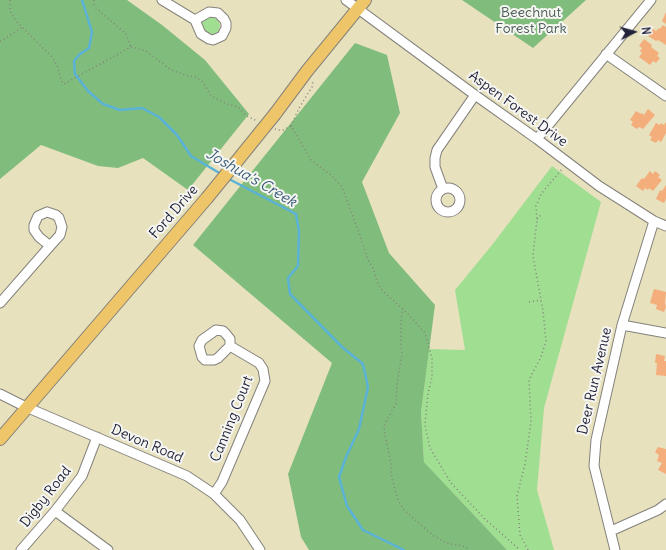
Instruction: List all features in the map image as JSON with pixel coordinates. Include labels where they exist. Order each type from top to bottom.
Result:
[{"type":"main road","name":"Ford Drive","points":[[0,439],[207,198],[275,114],[306,71],[361,4]]},
{"type":"street","points":[[162,0],[195,20]]},
{"type":"street","name":"Aspen Forest Drive","points":[[346,0],[361,4],[475,95],[537,139],[599,186],[654,221],[666,226]]},
{"type":"street","points":[[537,139],[651,0]]},
{"type":"street","points":[[606,54],[666,96]]},
{"type":"street","points":[[443,189],[435,167],[437,150],[475,95]]},
{"type":"street","name":"Deer Run Avenue","points":[[615,550],[594,466],[594,456],[596,440],[622,325],[654,221]]},
{"type":"street","points":[[0,303],[50,246]]},
{"type":"street","points":[[622,325],[666,333]]},
{"type":"street","name":"Canning Court","points":[[214,494],[222,482],[265,381],[263,369],[259,363],[230,346]]},
{"type":"street","name":"Devon Road","points":[[0,394],[26,407],[187,476],[214,494],[240,520],[260,550]]},
{"type":"street","name":"Digby Road","points":[[21,550],[55,511],[82,476],[97,437]]},
{"type":"street","points":[[611,531],[658,510],[666,504]]},
{"type":"street","points":[[55,511],[108,550]]},
{"type":"path","points":[[10,0],[10,11],[17,22],[52,57],[57,65],[61,80],[64,84],[131,47],[146,51],[171,70],[195,77],[202,82],[211,96],[227,104],[238,107],[245,115],[258,121]]},
{"type":"path","points":[[94,0],[96,8],[126,34],[131,47]]},
{"type":"path","points":[[0,41],[23,27]]},
{"type":"path","points":[[271,127],[277,130],[283,130],[291,126],[299,108],[312,87],[313,79],[306,71]]},
{"type":"path","points":[[291,126],[311,160],[332,176],[342,187],[378,284],[383,291],[403,308],[424,333],[432,358],[432,377],[428,393],[426,425],[430,448],[451,484],[485,519],[520,550]]},
{"type":"path","points":[[528,550],[520,535],[517,496],[525,464],[531,422],[529,380],[541,357],[546,340],[533,256],[536,206],[540,194],[568,162]]},
{"type":"path","points":[[536,219],[541,215]]},
{"type":"path","points":[[529,302],[541,300]]},
{"type":"path","points":[[403,308],[400,345],[402,354],[396,404],[384,430],[395,490],[398,500],[404,510],[434,536],[446,543],[463,546],[470,550]]},
{"type":"green space","points":[[0,0],[127,0],[162,25],[205,60],[249,114],[188,190],[143,158],[118,168],[98,166],[41,145],[0,179]]},
{"type":"green space","name":"Beechnut Forest Park","points":[[462,0],[586,0],[533,48]]},
{"type":"green space","points":[[213,17],[218,20],[220,25],[219,31],[212,35],[204,31],[200,22],[207,18]]},
{"type":"green space","points":[[355,43],[387,55],[400,113],[362,182],[389,253],[435,305],[421,412],[424,462],[507,550],[309,550],[301,537],[288,474],[332,363],[193,245]]},
{"type":"green space","points":[[552,166],[601,202],[544,408],[537,490],[554,550],[507,550],[424,462],[421,412],[429,349],[465,350],[455,290],[492,245]]},
{"type":"building","points":[[666,12],[666,24],[662,21]]},
{"type":"building","points":[[663,25],[666,27],[666,45],[648,36],[653,29],[656,31]]},
{"type":"building","points":[[644,39],[659,53],[657,56],[660,58],[656,63],[653,61],[650,65],[639,57],[642,53],[640,51],[642,48],[639,46]]},
{"type":"building","points":[[648,109],[655,115],[643,129],[639,127],[637,129],[631,125],[633,122],[630,120],[636,111],[644,115]]},
{"type":"building","points":[[666,122],[666,133],[661,142],[658,140],[656,143],[650,140],[652,137],[649,135],[656,123],[660,125],[661,123],[664,125]]},
{"type":"building","points":[[650,171],[653,174],[655,171],[660,175],[658,177],[662,180],[653,191],[649,188],[648,190],[645,188],[643,191],[636,186]]},
{"type":"building","points":[[666,185],[666,199],[664,203],[656,199],[660,190],[662,191]]},
{"type":"building","points":[[654,289],[666,292],[666,307],[664,312],[656,309],[657,305],[650,303]]},
{"type":"building","points":[[656,354],[665,356],[664,361],[666,361],[666,376],[656,375]]},
{"type":"building","points":[[658,447],[666,449],[666,474],[658,470],[662,463],[657,461],[659,455],[655,452]]},
{"type":"waterway","name":"Joshua's Creek","points":[[82,0],[92,32],[89,48],[80,54],[74,61],[75,74],[88,91],[103,104],[120,110],[142,108],[159,117],[177,135],[191,156],[221,174]]},
{"type":"waterway","name":"Joshua's Creek","points":[[227,178],[296,214],[299,231],[298,266],[288,278],[290,294],[342,347],[363,364],[368,387],[359,429],[346,457],[339,477],[347,506],[363,530],[404,550]]}]
